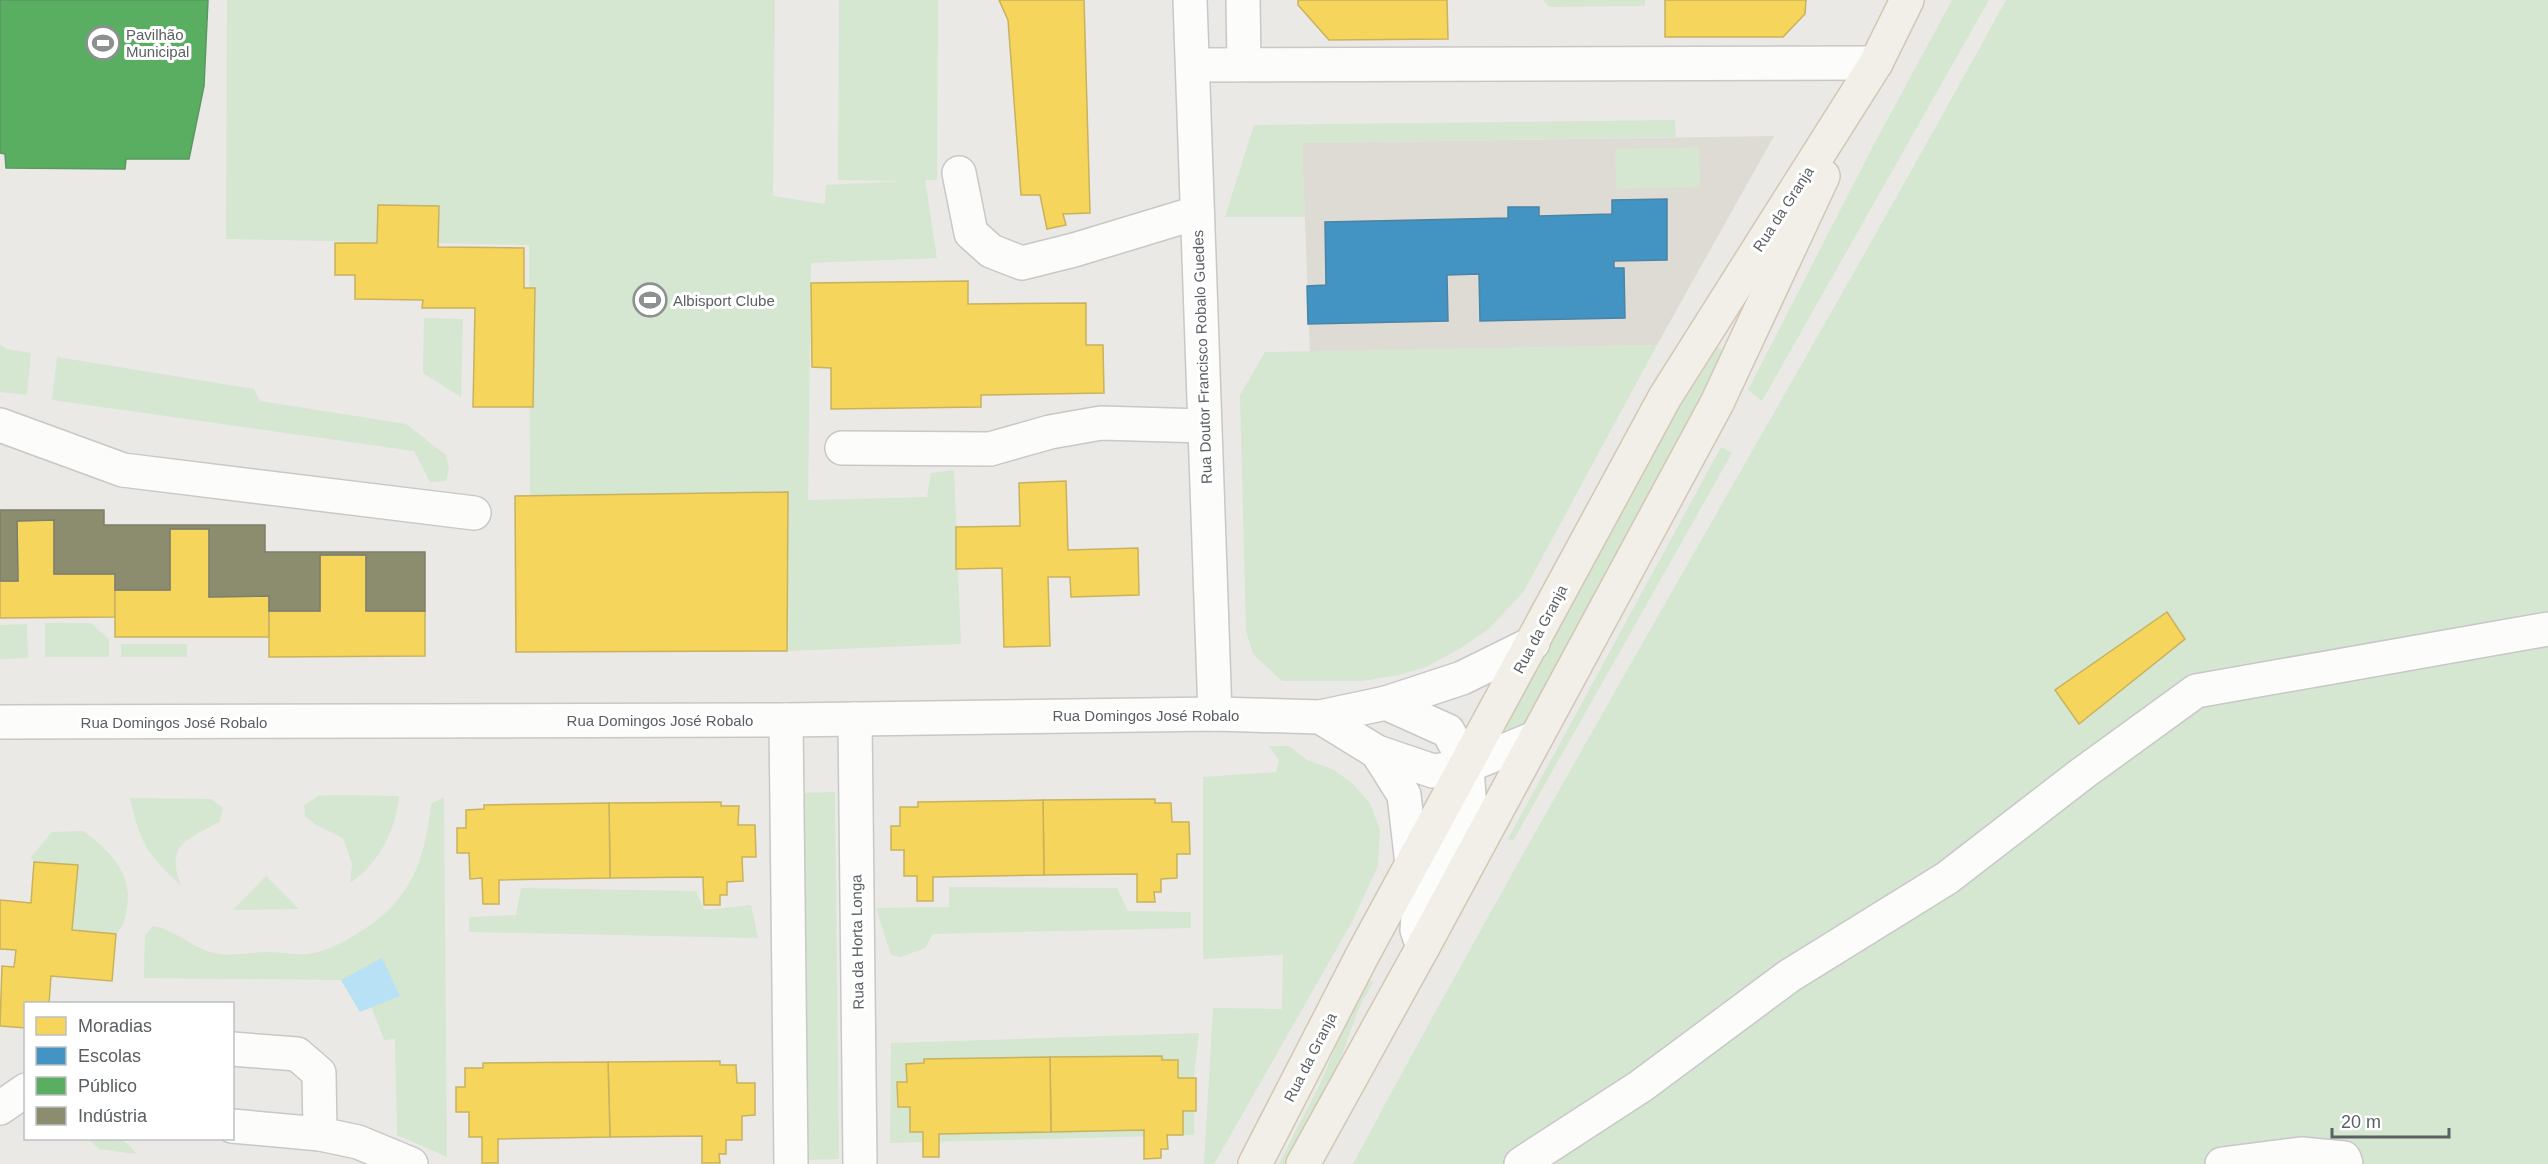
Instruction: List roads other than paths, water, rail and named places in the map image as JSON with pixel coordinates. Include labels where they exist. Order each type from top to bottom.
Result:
[{"type":"main road","name":"Rua da Granja","points":[[1256,1164],[1412,864],[1665,397],[1876,63],[1907,0]]},
{"type":"main road","name":"Rua da Granja","points":[[1302,1164],[1423,947],[1717,403],[1821,183],[1848,108]]},
{"type":"street","name":"Rua Doutor Francisco Robalo Guedes","points":[[1190,0],[1215,714]]},
{"type":"street","points":[[1243,0],[1244,64]]},
{"type":"street","points":[[1193,65],[1876,63]]},
{"type":"street","points":[[959,173],[971,233],[991,251],[1022,263],[1074,250],[1196,213]]},
{"type":"street","points":[[842,448],[990,449],[1050,432],[1101,423],[1204,426]]},
{"type":"street","points":[[0,425],[123,470],[474,513]]},
{"type":"street","points":[[1521,1164],[1641,1086],[1789,976],[1947,878],[2083,773],[2196,691],[2548,629]]},
{"type":"street","name":"Rua Domingos José Robalo","points":[[0,722],[786,720],[1215,714],[1320,717],[1386,703],[1462,678],[1533,643]]},
{"type":"street","points":[[1386,703],[1448,731],[1467,766],[1470,812],[1465,826],[1418,915],[1417,930],[1423,947]]},
{"type":"street","points":[[1320,717],[1377,752],[1433,771],[1467,766],[1536,738]]},
{"type":"street","name":"Rua da Horta Longa","points":[[855,719],[860,1164]]},
{"type":"street","points":[[786,720],[791,1164]]},
{"type":"street","points":[[1377,752],[1404,795],[1412,864]]},
{"type":"street","points":[[234,1049],[297,1054],[319,1073],[320,1134]]},
{"type":"street","points":[[0,1108],[24,1091]]},
{"type":"street","points":[[234,1126],[320,1134],[358,1142],[411,1164]]},
{"type":"street","points":[[2222,1164],[2301,1154],[2344,1158],[2346,1164]]},
{"type":"water","points":[[382,958],[400,996],[360,1012],[341,980]]},
{"type":"place","name":"Pavilhão Municipal","points":[[103,43]]},
{"type":"place","name":"Albisport Clube","points":[[650,300]]}]
